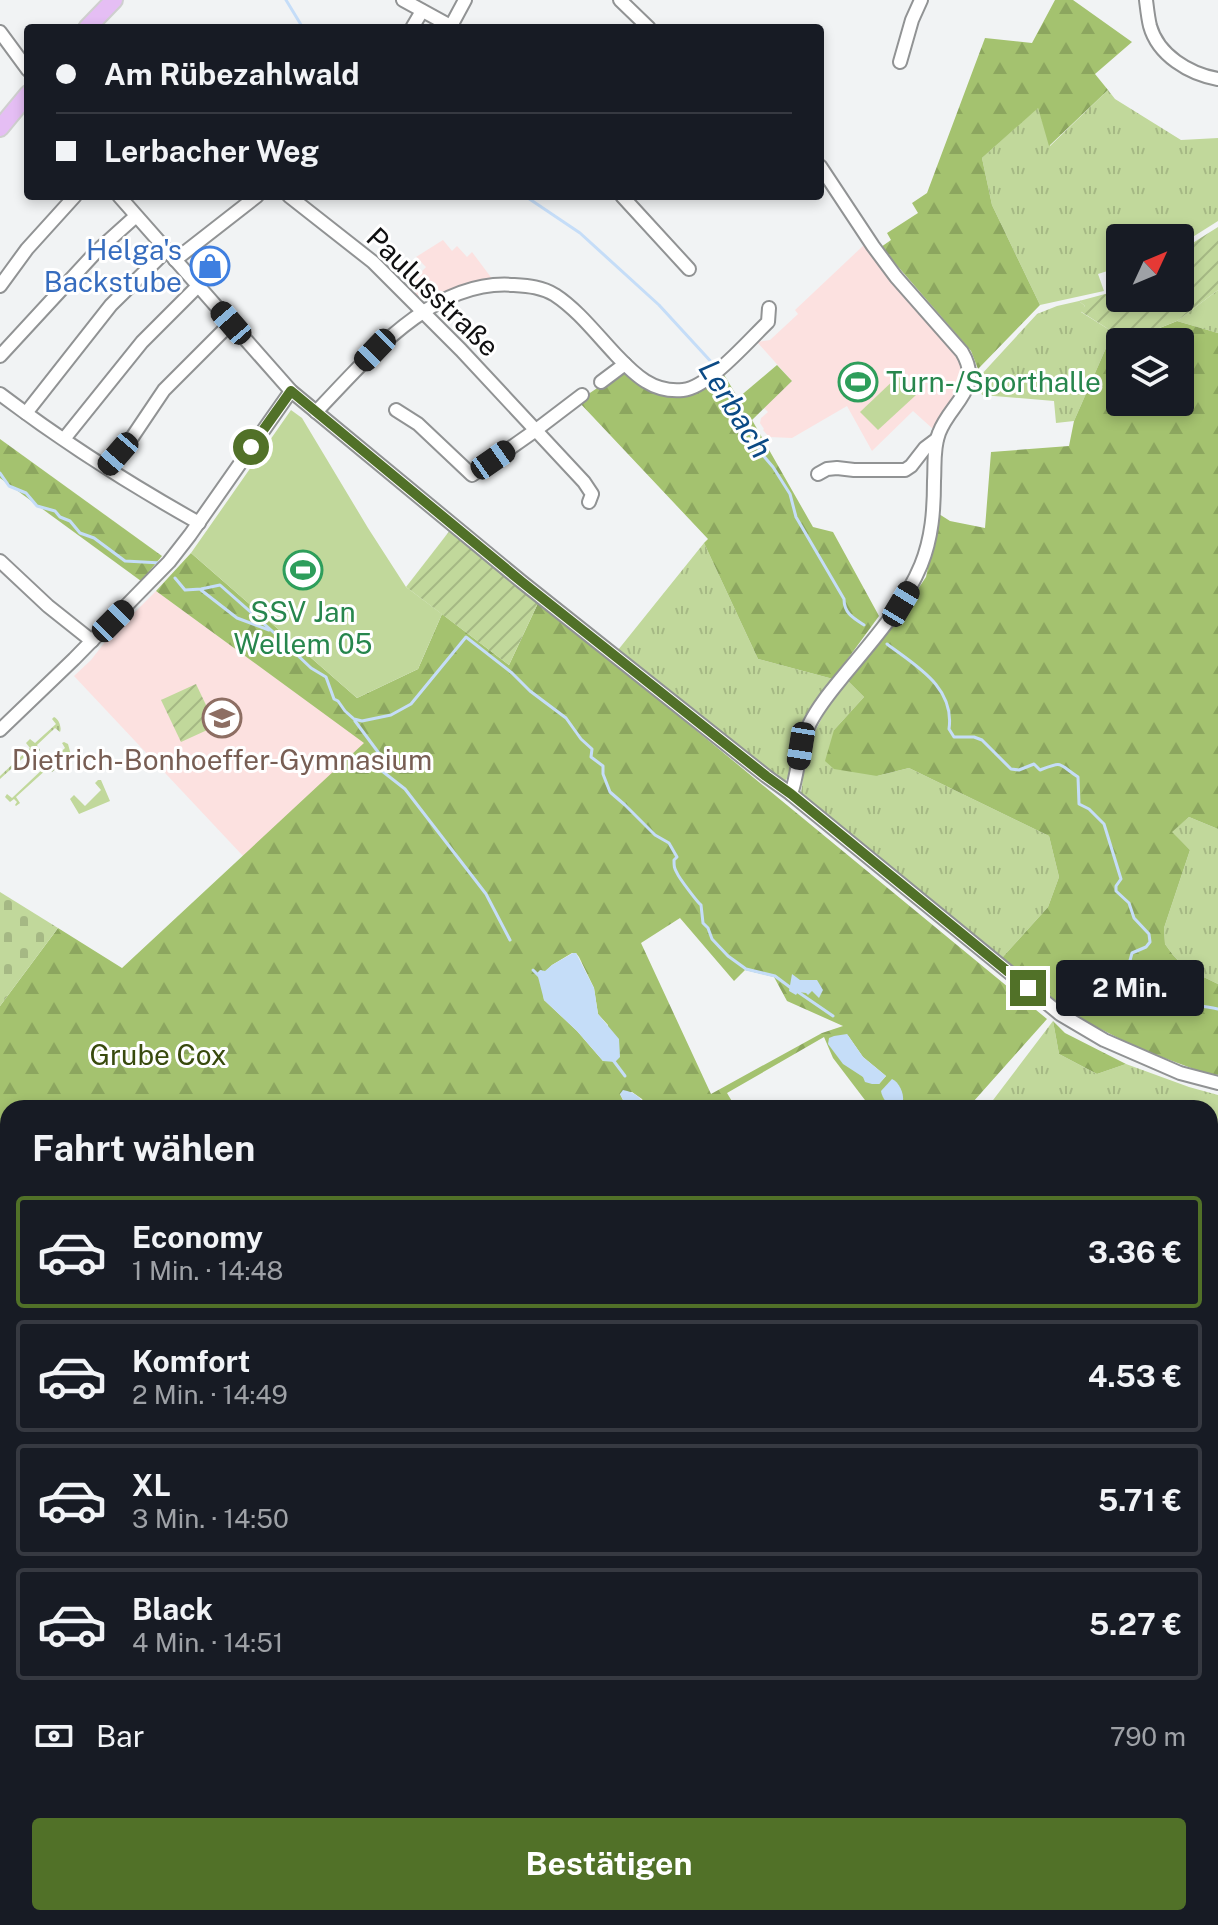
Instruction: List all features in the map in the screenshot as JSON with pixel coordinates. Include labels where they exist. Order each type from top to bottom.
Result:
[{"type":"main road","points":[[91,24],[114,0]]},
{"type":"main road","points":[[0,128],[24,99]]},
{"type":"street","points":[[403,0],[447,24]]},
{"type":"street","points":[[454,24],[465,0]]},
{"type":"street","points":[[620,0],[645,24]]},
{"type":"street","points":[[900,62],[921,0]]},
{"type":"street","points":[[1146,0],[1150,26],[1165,52],[1189,70],[1218,79]]},
{"type":"street","points":[[414,24],[422,11]]},
{"type":"street","points":[[0,32],[24,65]]},
{"type":"street","points":[[791,794],[808,725],[821,704],[901,604],[913,583],[929,541],[937,439],[969,381],[967,360],[962,352],[896,277],[824,172]]},
{"type":"street","points":[[0,286],[27,249],[71,200]]},
{"type":"street","points":[[122,200],[291,391],[522,582],[791,794],[1060,1014],[1104,1040],[1180,1073],[1218,1083]]},
{"type":"street","points":[[26,413],[111,305],[171,255],[251,200]]},
{"type":"street","name":"Paulusstraße","points":[[294,200],[373,262],[423,312],[584,482],[592,494],[589,502]]},
{"type":"street","points":[[626,200],[689,269]]},
{"type":"street","points":[[0,356],[96,252],[136,216]]},
{"type":"street","points":[[316,412],[375,350],[423,312],[452,296],[477,288],[505,284],[537,287],[554,294],[625,364],[643,380],[660,389],[685,390],[714,374],[768,322],[769,308]]},
{"type":"street","points":[[64,439],[142,342],[197,287]]},
{"type":"street","points":[[107,467],[129,442],[164,390],[231,323]]},
{"type":"street","points":[[601,382],[625,364]]},
{"type":"street","points":[[0,730],[155,578],[291,391]]},
{"type":"street","points":[[0,394],[107,467],[196,521]]},
{"type":"street","points":[[396,410],[418,424],[472,475],[582,395]]},
{"type":"street","points":[[818,474],[837,468],[905,470],[937,439]]},
{"type":"street","points":[[0,561],[48,606],[92,641]]},
{"type":"shaded area","points":[[443,240],[452,251],[457,246],[467,257],[472,252],[493,280],[433,299],[415,297],[406,288],[426,267],[416,257]]},
{"type":"shaded area","points":[[865,244],[885,275],[958,358],[962,373],[955,396],[933,429],[913,411],[872,451],[847,406],[792,438],[769,437],[760,423],[768,412],[764,408],[792,381],[757,342],[770,340],[798,314],[795,310]]},
{"type":"shaded area","name":"Dietrich-Bonhoeffer-Gymnasium","points":[[156,591],[365,743],[243,856],[74,676]]},
{"type":"green space","points":[[1055,0],[1073,0],[1132,42],[1095,74],[1108,90],[1049,146],[1038,108],[982,158],[992,205],[1040,305],[978,369],[971,351],[881,247],[891,240],[887,233],[918,213],[912,203],[927,193],[985,38],[1032,43]]},
{"type":"green space","points":[[1108,90],[1115,99],[1181,140],[1218,138],[1218,221],[1194,236],[1194,224],[1106,224],[1106,271],[1098,274],[1104,291],[1040,305],[992,205],[982,158],[1038,107],[1050,146]]},
{"type":"green space","points":[[1218,227],[1218,290],[1194,308],[1194,242]]},
{"type":"green space","points":[[1218,290],[1218,333],[1177,321],[1194,312],[1194,308]]},
{"type":"green space","points":[[1106,294],[1106,312],[1189,312],[1160,328],[1107,328],[1080,311],[1085,306],[1079,301]]},
{"type":"green space","points":[[1079,301],[1085,306],[1081,312],[1107,328],[1106,348],[1074,421],[1056,423],[1054,401],[982,395],[980,376],[1037,314]]},
{"type":"green space","points":[[1177,321],[1218,333],[1218,829],[1189,817],[1172,832],[1190,850],[1164,928],[1165,944],[1185,968],[1218,984],[1218,1078],[1140,1049],[1063,1010],[1001,959],[1048,907],[1059,877],[1049,836],[909,768],[877,776],[834,769],[825,761],[834,730],[864,697],[848,681],[893,626],[926,577],[939,514],[950,521],[985,528],[991,452],[1069,446],[1074,421],[1106,348],[1106,416],[1194,416],[1194,328],[1160,328]]},
{"type":"green space","points":[[777,365],[792,381],[752,420],[813,527],[833,532],[879,616],[833,679],[758,659],[704,543],[708,539],[578,401],[624,370],[650,389],[688,396],[723,373],[738,398]]},
{"type":"green space","points":[[898,376],[916,395],[878,430],[860,412]]},
{"type":"green space","name":"SSV Jan Wellem 05","points":[[291,410],[302,418],[406,587],[442,614],[418,669],[357,698],[191,553]]},
{"type":"green space","points":[[0,439],[162,556],[141,581],[0,478]]},
{"type":"green space","points":[[451,529],[539,601],[509,665],[406,587]]},
{"type":"green space","points":[[704,543],[758,659],[833,679],[801,728],[784,782],[618,650]]},
{"type":"green space","name":"Grube Cox","points":[[191,553],[357,698],[418,669],[442,614],[509,665],[539,601],[1047,1019],[975,1100],[865,1100],[833,1058],[824,1037],[727,1093],[731,1100],[643,1100],[632,1092],[620,1094],[623,1100],[0,1100],[0,1006],[58,928],[122,968],[364,743],[156,591]],"holes":[[[680,918],[734,981],[745,970],[774,977],[787,1001],[843,1026],[822,1033],[711,1094],[641,943]],[[572,953],[579,957],[594,988],[598,1014],[608,1025],[603,1061],[544,1000],[540,970],[545,972]],[[847,1034],[863,1057],[886,1076],[879,1084],[863,1077]]]},
{"type":"green space","points":[[848,681],[864,697],[834,730],[877,776],[909,768],[1049,836],[1059,877],[1048,907],[1001,959],[801,793],[807,747],[825,712]]},
{"type":"green space","points":[[196,684],[216,726],[181,742],[161,700]]},
{"type":"green space","points":[[54,717],[60,724],[60,732],[55,728],[37,745],[40,750],[36,754],[32,750],[0,779],[30,748],[26,743],[30,739],[35,743],[56,724],[52,719]]},
{"type":"green space","points":[[64,742],[68,744],[71,755],[65,752],[53,763],[57,768],[52,772],[48,768],[16,797],[20,803],[16,806],[14,799],[10,802],[5,797],[7,794],[12,798],[46,766],[43,761],[46,757],[51,761],[65,748]]},
{"type":"green space","points":[[101,780],[110,801],[79,814],[70,799],[74,795],[85,806],[101,790],[95,783]]},
{"type":"green space","points":[[1189,817],[1218,829],[1218,984],[1185,968],[1165,944],[1164,928],[1190,850],[1171,832]]},
{"type":"green space","points":[[0,892],[58,928],[0,1006]]},
{"type":"green space","points":[[1053,1021],[1059,1054],[1097,1074],[1126,1064],[1218,1095],[1218,1100],[993,1100]]},
{"type":"green space","points":[[1053,1021],[1065,1033],[1126,1064],[1097,1074],[1059,1054]]},
{"type":"water","points":[[576,953],[594,988],[598,1014],[619,1039],[620,1057],[615,1062],[603,1061],[544,1000],[537,973]]},
{"type":"water","points":[[792,974],[800,980],[817,980],[823,990],[819,998],[812,991],[808,995],[798,992],[796,995],[789,991]]},
{"type":"water","points":[[847,1034],[863,1057],[886,1076],[879,1084],[865,1082],[863,1077],[843,1064],[828,1044],[829,1038]]},
{"type":"water","points":[[892,1079],[899,1085],[903,1100],[885,1100],[881,1091]]},
{"type":"water","points":[[623,1090],[631,1092],[641,1100],[623,1100],[620,1094]]},
{"type":"waterway","name":"Lerbach","points":[[286,0],[301,24]]},
{"type":"waterway","name":"Lerbach","points":[[531,200],[580,233],[659,305],[715,366]]},
{"type":"waterway","name":"Lerbach","points":[[718,373],[761,453],[790,494],[796,517],[844,599],[847,612],[864,625]]},
{"type":"waterway","points":[[0,473],[9,486],[26,493],[37,506],[55,511],[70,521],[80,533],[94,538],[125,561],[161,563]]},
{"type":"waterway","points":[[175,578],[185,590],[220,585],[280,638]]},
{"type":"waterway","points":[[201,590],[237,618],[269,630]]},
{"type":"waterway","points":[[291,649],[326,677],[334,699],[354,719],[362,721],[391,715],[411,704],[466,637],[566,718],[592,749],[591,757],[603,766],[610,792],[655,835],[669,843],[677,857],[674,860],[675,870],[701,905],[703,923],[712,939],[746,969],[775,976],[791,988]]},
{"type":"waterway","name":"Lerbach","points":[[887,644],[921,669],[940,689],[949,714],[949,729],[954,737],[982,740],[1011,769],[1019,770],[1034,764],[1040,770],[1060,765],[1078,777],[1079,804],[1104,824],[1121,879],[1116,891],[1129,903],[1134,918],[1149,934],[1150,942],[1146,947],[1132,953],[1125,979],[1143,994],[1155,998],[1218,1009]]},
{"type":"waterway","points":[[355,721],[381,756],[382,771],[405,789],[486,894],[510,940]]},
{"type":"waterway","points":[[533,970],[539,976]]},
{"type":"waterway","points":[[798,992],[833,1016]]},
{"type":"waterway","points":[[613,1060],[625,1076]]},
{"type":"place","name":"Helga's Backstube","points":[[210,266]]},
{"type":"place","name":"Turn-/Sporthalle","points":[[858,382]]},
{"type":"place","name":"SSV Jan Wellem 05","points":[[303,570]]},
{"type":"place","name":"Dietrich-Bonhoeffer-Gymnasium","points":[[222,718]]},
{"type":"route","points":[[251,447],[291,391],[522,582],[791,794],[1028,988]]}]
